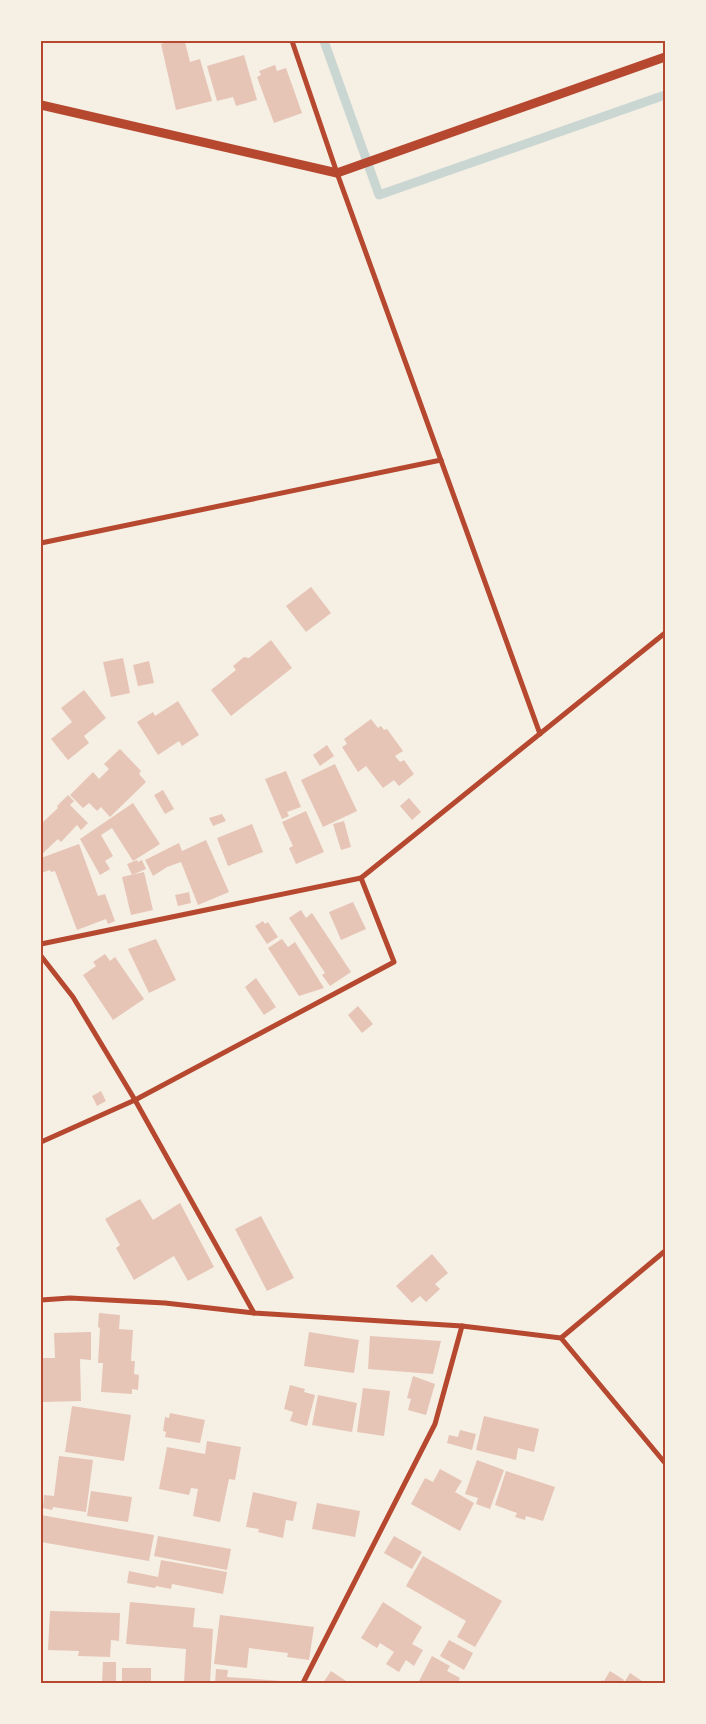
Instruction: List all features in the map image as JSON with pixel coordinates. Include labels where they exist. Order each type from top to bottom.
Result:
[{"type":"street","points":[[292,41],[341,172],[441,460],[540,734]]},
{"type":"street","points":[[41,105],[341,172],[665,57]]},
{"type":"street","points":[[41,543],[441,460]]},
{"type":"street","points":[[41,944],[361,878],[665,633]]},
{"type":"street","points":[[41,1142],[135,1100],[394,962],[361,878]]},
{"type":"street","points":[[41,956],[73,997],[135,1100],[254,1313]]},
{"type":"street","points":[[561,1338],[665,1251]]},
{"type":"street","points":[[41,1300],[70,1298],[166,1303],[254,1313],[462,1326],[561,1338],[665,1463]]},
{"type":"street","points":[[303,1683],[434,1424],[462,1326]]},
{"type":"building","points":[[172,41],[185,42],[190,62],[200,59],[212,101],[176,110],[161,44]]},
{"type":"building","points":[[244,55],[257,100],[236,106],[233,97],[217,101],[207,66]]},
{"type":"building","points":[[275,65],[277,71],[286,68],[302,113],[274,123],[257,77],[261,75],[259,71]]},
{"type":"building","points":[[311,587],[331,613],[306,632],[286,606]]},
{"type":"building","points":[[271,640],[292,668],[231,716],[211,690],[236,670],[233,666],[244,657],[249,658]]},
{"type":"building","points":[[123,658],[130,693],[111,697],[103,662]]},
{"type":"building","points":[[149,661],[154,683],[138,686],[133,665]]},
{"type":"building","points":[[84,690],[106,718],[84,736],[89,743],[68,760],[51,739],[72,722],[61,708]]},
{"type":"building","points":[[178,701],[199,735],[182,746],[179,741],[158,755],[137,722],[153,712],[155,716]]},
{"type":"building","points":[[371,719],[378,728],[381,726],[384,730],[387,729],[403,751],[395,756],[400,762],[404,760],[414,774],[399,786],[394,780],[383,788],[366,766],[358,772],[342,747],[347,744],[344,739]]},
{"type":"building","points":[[327,745],[334,756],[320,766],[313,755]]},
{"type":"building","points":[[120,749],[141,771],[139,774],[146,782],[110,817],[101,807],[97,811],[89,803],[83,808],[70,795],[93,772],[99,779],[109,769],[104,764]]},
{"type":"building","points":[[335,764],[357,811],[323,827],[301,780]]},
{"type":"building","points":[[286,771],[301,807],[287,812],[289,816],[282,819],[265,779]]},
{"type":"building","points":[[163,790],[174,809],[165,814],[154,795]]},
{"type":"building","points":[[68,795],[74,801],[70,805],[88,823],[81,830],[77,825],[61,842],[58,839],[43,853],[41,851],[41,824],[58,808],[57,806]]},
{"type":"building","points":[[409,798],[421,812],[412,820],[400,806]]},
{"type":"building","points":[[133,803],[160,844],[133,861],[112,828],[101,835],[113,856],[105,861],[110,869],[100,875],[80,839]]},
{"type":"building","points":[[306,811],[324,852],[296,864],[289,848],[293,846],[282,822]]},
{"type":"building","points":[[222,814],[226,821],[213,826],[209,818]]},
{"type":"building","points":[[344,821],[351,847],[341,850],[333,824]]},
{"type":"building","points":[[252,824],[263,852],[228,866],[217,838]]},
{"type":"building","points":[[206,840],[229,892],[198,905],[181,862],[167,867],[153,876],[145,860],[179,843],[182,851]]},
{"type":"building","points":[[79,844],[98,896],[105,894],[115,921],[108,924],[106,919],[77,930],[55,871],[51,872],[50,870],[41,873],[41,858]]},
{"type":"building","points":[[137,860],[138,862],[142,860],[146,869],[132,875],[127,864]]},
{"type":"building","points":[[144,872],[153,910],[131,915],[122,877]]},
{"type":"building","points":[[189,892],[191,903],[178,906],[175,895]]},
{"type":"building","points":[[353,902],[366,929],[341,940],[329,912]]},
{"type":"building","points":[[301,910],[306,918],[312,913],[351,972],[330,986],[322,975],[325,973],[289,918]]},
{"type":"building","points":[[263,921],[265,924],[268,922],[278,937],[267,944],[255,926]]},
{"type":"building","points":[[156,939],[176,980],[149,993],[128,949]]},
{"type":"building","points":[[282,939],[288,947],[295,942],[324,988],[299,996],[268,948]]},
{"type":"building","points":[[105,954],[110,961],[115,957],[144,999],[113,1020],[83,975],[96,966],[93,962]]},
{"type":"building","points":[[256,978],[276,1007],[264,1015],[245,987]]},
{"type":"building","points":[[358,1006],[373,1024],[362,1033],[348,1015]]},
{"type":"building","points":[[101,1091],[106,1101],[97,1106],[92,1096]]},
{"type":"building","points":[[140,1199],[153,1220],[180,1203],[214,1267],[188,1281],[174,1256],[134,1280],[116,1248],[120,1245],[105,1219]]},
{"type":"building","points":[[261,1216],[294,1278],[267,1291],[235,1229]]},
{"type":"building","points":[[432,1254],[448,1273],[435,1284],[440,1289],[426,1302],[420,1296],[412,1303],[396,1286]]},
{"type":"building","points":[[99,1313],[120,1315],[119,1329],[133,1330],[131,1361],[135,1361],[134,1374],[139,1375],[138,1390],[132,1389],[132,1394],[101,1392],[103,1363],[98,1363]]},
{"type":"building","points":[[91,1332],[91,1360],[80,1359],[81,1401],[41,1402],[41,1358],[55,1358],[54,1333]]},
{"type":"building","points":[[309,1332],[359,1340],[354,1373],[304,1366]]},
{"type":"building","points":[[370,1336],[441,1341],[433,1374],[368,1369]]},
{"type":"building","points":[[413,1376],[435,1384],[426,1415],[408,1410],[411,1399],[407,1398]]},
{"type":"building","points":[[290,1385],[305,1389],[304,1392],[315,1395],[307,1426],[290,1421],[293,1412],[284,1409]]},
{"type":"building","points":[[363,1388],[390,1391],[384,1436],[357,1432]]},
{"type":"building","points":[[318,1395],[357,1403],[352,1432],[312,1425]]},
{"type":"building","points":[[72,1406],[131,1415],[124,1461],[65,1452]]},
{"type":"building","points":[[170,1413],[205,1420],[200,1443],[165,1437],[166,1432],[163,1431],[165,1417],[169,1418]]},
{"type":"building","points":[[484,1416],[539,1429],[534,1452],[518,1448],[516,1460],[476,1450]]},
{"type":"building","points":[[460,1430],[476,1434],[472,1450],[447,1443],[449,1435],[458,1437]]},
{"type":"building","points":[[207,1441],[241,1447],[235,1480],[229,1479],[220,1522],[193,1516],[198,1489],[191,1488],[189,1495],[159,1489],[167,1447],[205,1454]]},
{"type":"building","points":[[59,1456],[93,1460],[86,1512],[53,1507],[52,1510],[43,1508],[44,1495],[54,1496]]},
{"type":"building","points":[[477,1460],[504,1470],[490,1509],[476,1504],[478,1498],[465,1494]]},
{"type":"building","points":[[440,1469],[462,1481],[455,1492],[474,1503],[460,1531],[411,1504],[425,1478],[433,1482]]},
{"type":"building","points":[[506,1471],[555,1487],[543,1521],[526,1516],[525,1520],[515,1517],[517,1513],[495,1505]]},
{"type":"building","points":[[91,1491],[132,1497],[128,1522],[87,1516]]},
{"type":"building","points":[[253,1492],[297,1502],[293,1521],[286,1520],[283,1538],[258,1532],[259,1529],[246,1527]]},
{"type":"building","points":[[317,1503],[360,1511],[355,1537],[312,1529]]},
{"type":"building","points":[[41,1515],[154,1535],[149,1561],[41,1542]]},
{"type":"building","points":[[158,1536],[231,1549],[227,1570],[154,1556]]},
{"type":"building","points":[[394,1536],[422,1552],[412,1569],[384,1553]]},
{"type":"building","points":[[423,1556],[502,1601],[475,1647],[457,1637],[466,1621],[406,1586]]},
{"type":"building","points":[[161,1560],[227,1572],[223,1594],[172,1584],[171,1589],[127,1583],[129,1571],[158,1577]]},
{"type":"building","points":[[130,1602],[195,1608],[193,1627],[213,1629],[210,1683],[184,1683],[186,1649],[126,1644]]},
{"type":"building","points":[[383,1602],[422,1627],[412,1644],[423,1650],[414,1666],[406,1660],[399,1672],[386,1664],[394,1652],[380,1643],[377,1648],[361,1638]]},
{"type":"building","points":[[50,1611],[120,1613],[119,1641],[111,1640],[110,1657],[78,1656],[79,1651],[48,1650]]},
{"type":"building","points":[[220,1615],[314,1627],[309,1660],[287,1657],[288,1653],[249,1648],[247,1668],[214,1664]]},
{"type":"building","points":[[449,1640],[473,1653],[464,1670],[440,1656]]},
{"type":"building","points":[[432,1656],[450,1666],[447,1671],[460,1678],[458,1683],[418,1683]]},
{"type":"building","points":[[103,1662],[116,1662],[116,1683],[102,1683]]},
{"type":"building","points":[[122,1668],[151,1668],[151,1683],[122,1683]]},
{"type":"building","points":[[216,1669],[228,1670],[227,1677],[282,1681],[282,1683],[215,1683]]},
{"type":"building","points":[[331,1671],[349,1683],[323,1683]]},
{"type":"building","points":[[610,1671],[624,1680],[622,1683],[600,1683],[602,1680],[604,1681]]},
{"type":"building","points":[[630,1673],[645,1683],[624,1683]]},
{"type":"waterway","points":[[324,41],[379,195],[665,95]]}]
